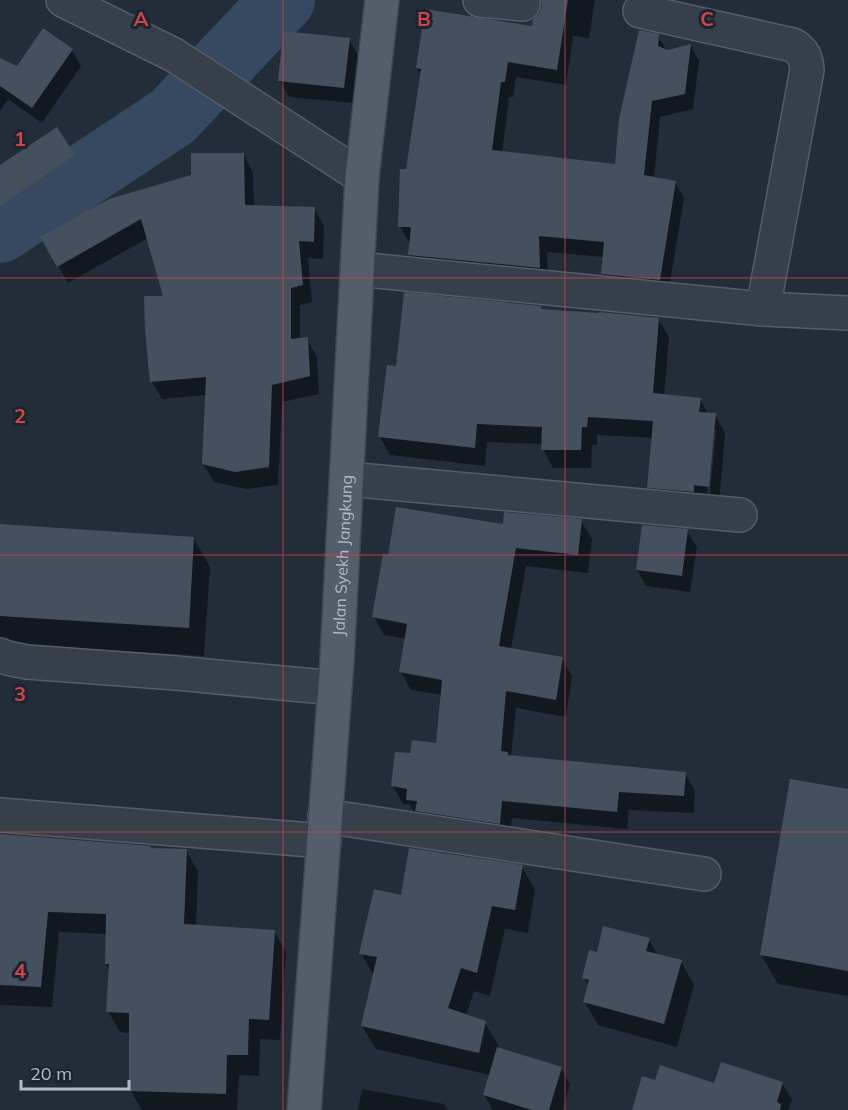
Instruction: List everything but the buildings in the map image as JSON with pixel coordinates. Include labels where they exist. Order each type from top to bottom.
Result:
[{"type":"main road","name":"Jalan Syekh Jangkung","points":[[304,1110],[335,688],[362,177],[382,0]]},
{"type":"street","points":[[63,0],[174,55],[362,177]]},
{"type":"street","points":[[480,0],[523,4]]},
{"type":"street","points":[[640,11],[793,45],[802,50],[806,58],[807,70],[763,309]]},
{"type":"street","points":[[357,269],[763,309],[848,313]]},
{"type":"street","points":[[347,479],[740,515]]},
{"type":"street","points":[[0,655],[27,662],[335,688]]},
{"type":"street","points":[[0,815],[325,828],[704,874]]},
{"type":"waterway","points":[[0,231],[172,117],[283,0]]}]
